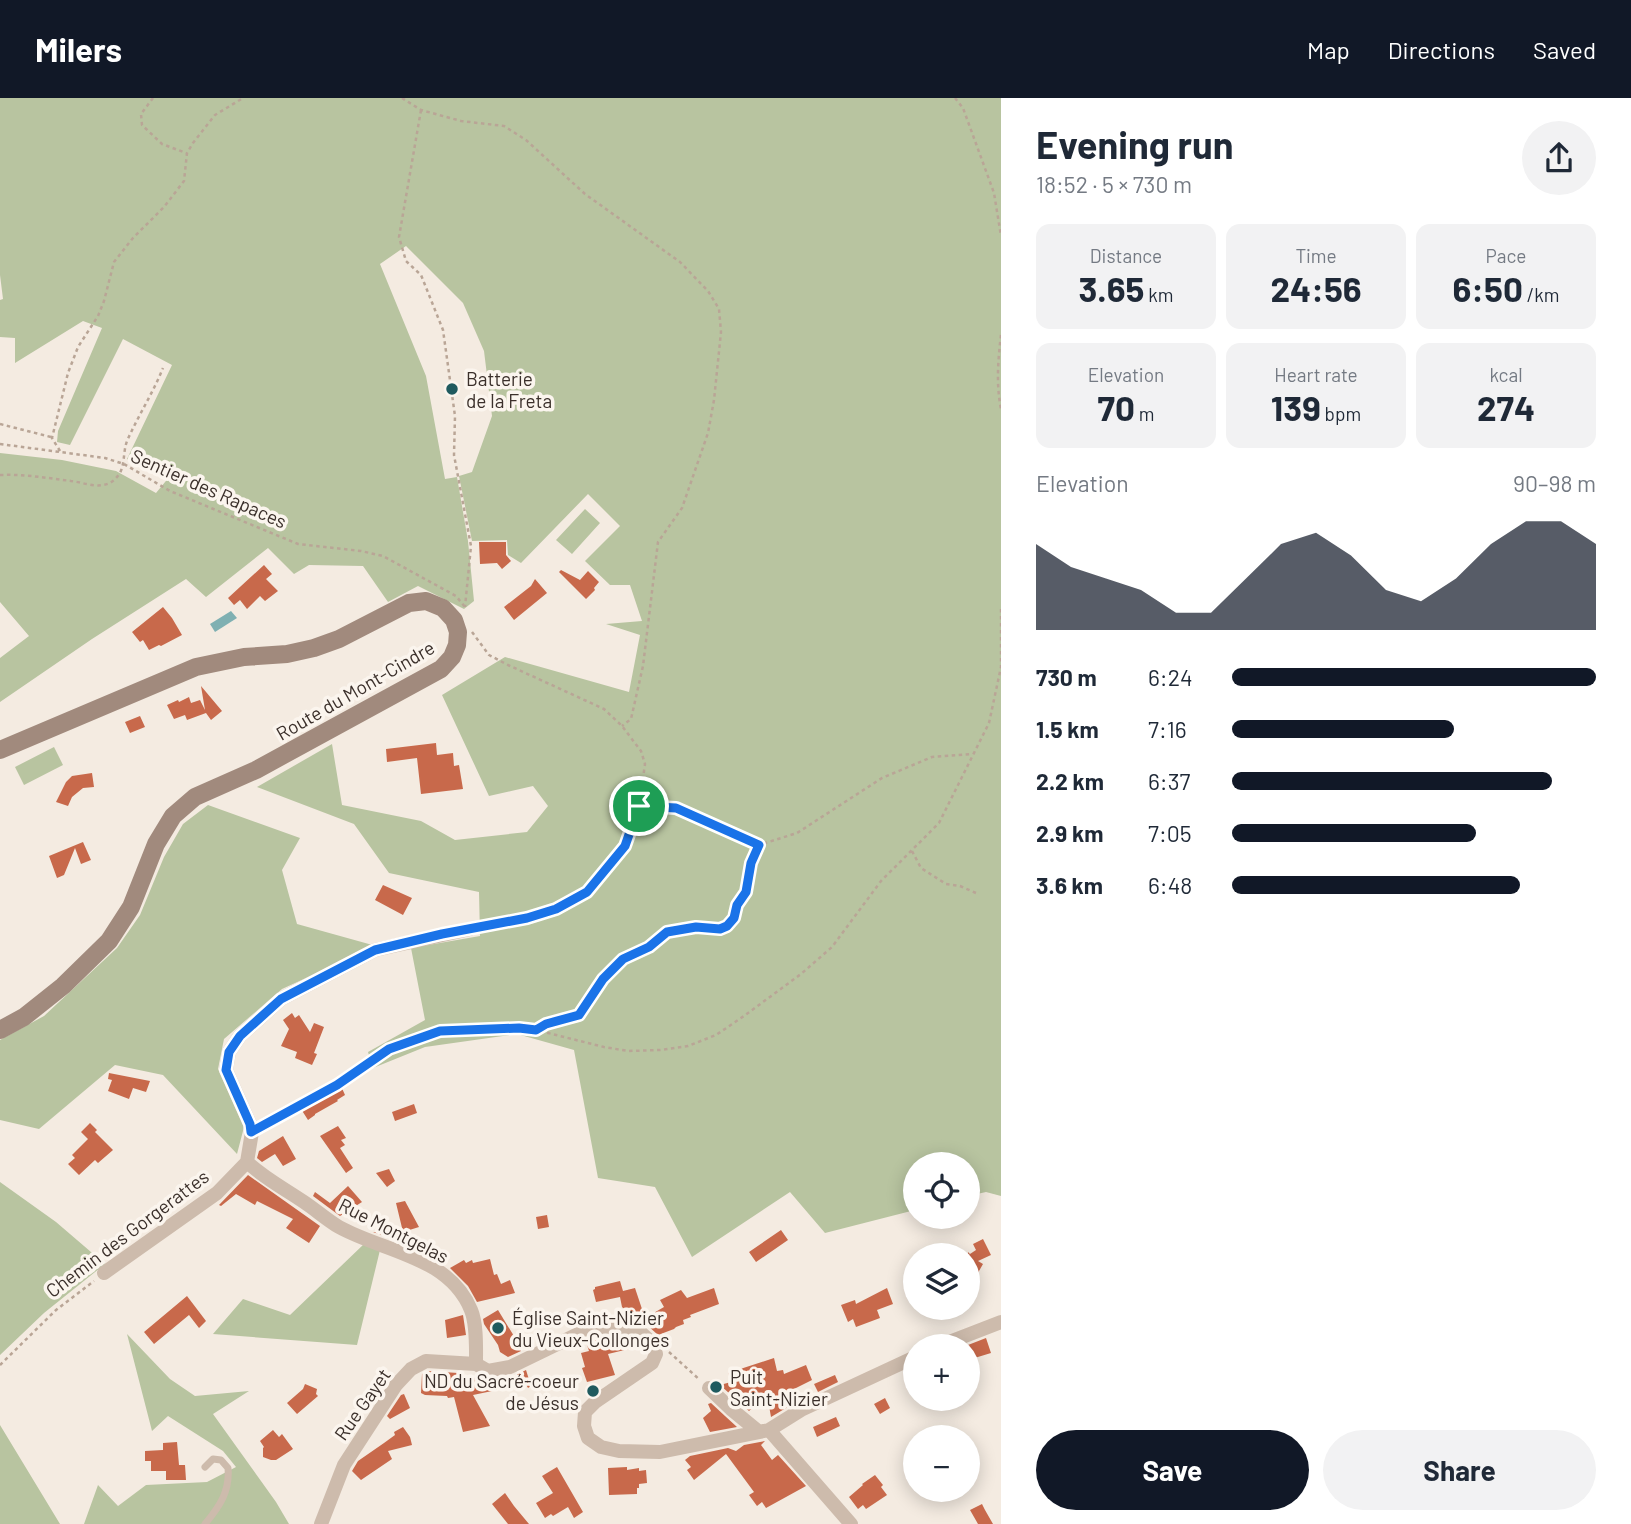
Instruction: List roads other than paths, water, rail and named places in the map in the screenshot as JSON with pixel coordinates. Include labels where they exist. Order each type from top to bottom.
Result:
[{"type":"street","name":"Route du Mont-Cindre","points":[[0,750],[197,667],[244,657],[287,654],[314,648],[339,639],[408,603],[426,601],[443,608],[454,620],[458,632],[452,657],[441,669],[256,770],[195,797],[173,816],[156,844],[131,907],[109,941],[63,986],[24,1017],[0,1030]]},
{"type":"street","points":[[247,1163],[250,1124],[226,1070],[229,1052],[240,1036],[281,999],[375,950],[470,929]]},
{"type":"street","name":"Chemin des Gorgerattes","points":[[104,1273],[217,1193],[247,1163]]},
{"type":"street","name":"Rue Montgelas","points":[[247,1163],[339,1227],[405,1253],[443,1274],[461,1291],[472,1312],[476,1364]]},
{"type":"street","points":[[970,1334],[1001,1322]]},
{"type":"street","name":"Rue Gayet","points":[[321,1524],[344,1465],[396,1385],[411,1370],[426,1361],[476,1364],[488,1371],[510,1367],[578,1334],[609,1327],[640,1332],[653,1344],[656,1354],[652,1363],[595,1402],[585,1412],[584,1426],[589,1438],[601,1447],[619,1451],[660,1452],[764,1431]]},
{"type":"street","points":[[764,1431],[801,1410],[903,1363]]},
{"type":"street","points":[[709,1388],[731,1409],[764,1431],[851,1524]]},
{"type":"lane","points":[[205,1467],[213,1459],[221,1460],[228,1468],[229,1480],[226,1493],[205,1524]]},
{"type":"water","points":[[231,611],[237,618],[215,632],[210,624]]},
{"type":"place","name":"Batterie de la Freta","points":[[452,389]]},
{"type":"place","name":"Église Saint-Nizier du Vieux-Collonges","points":[[498,1328]]},
{"type":"place","name":"Puit Saint-Nizier","points":[[716,1387]]},
{"type":"place","name":"ND du Sacré-coeur de Jésus","points":[[593,1391]]}]
